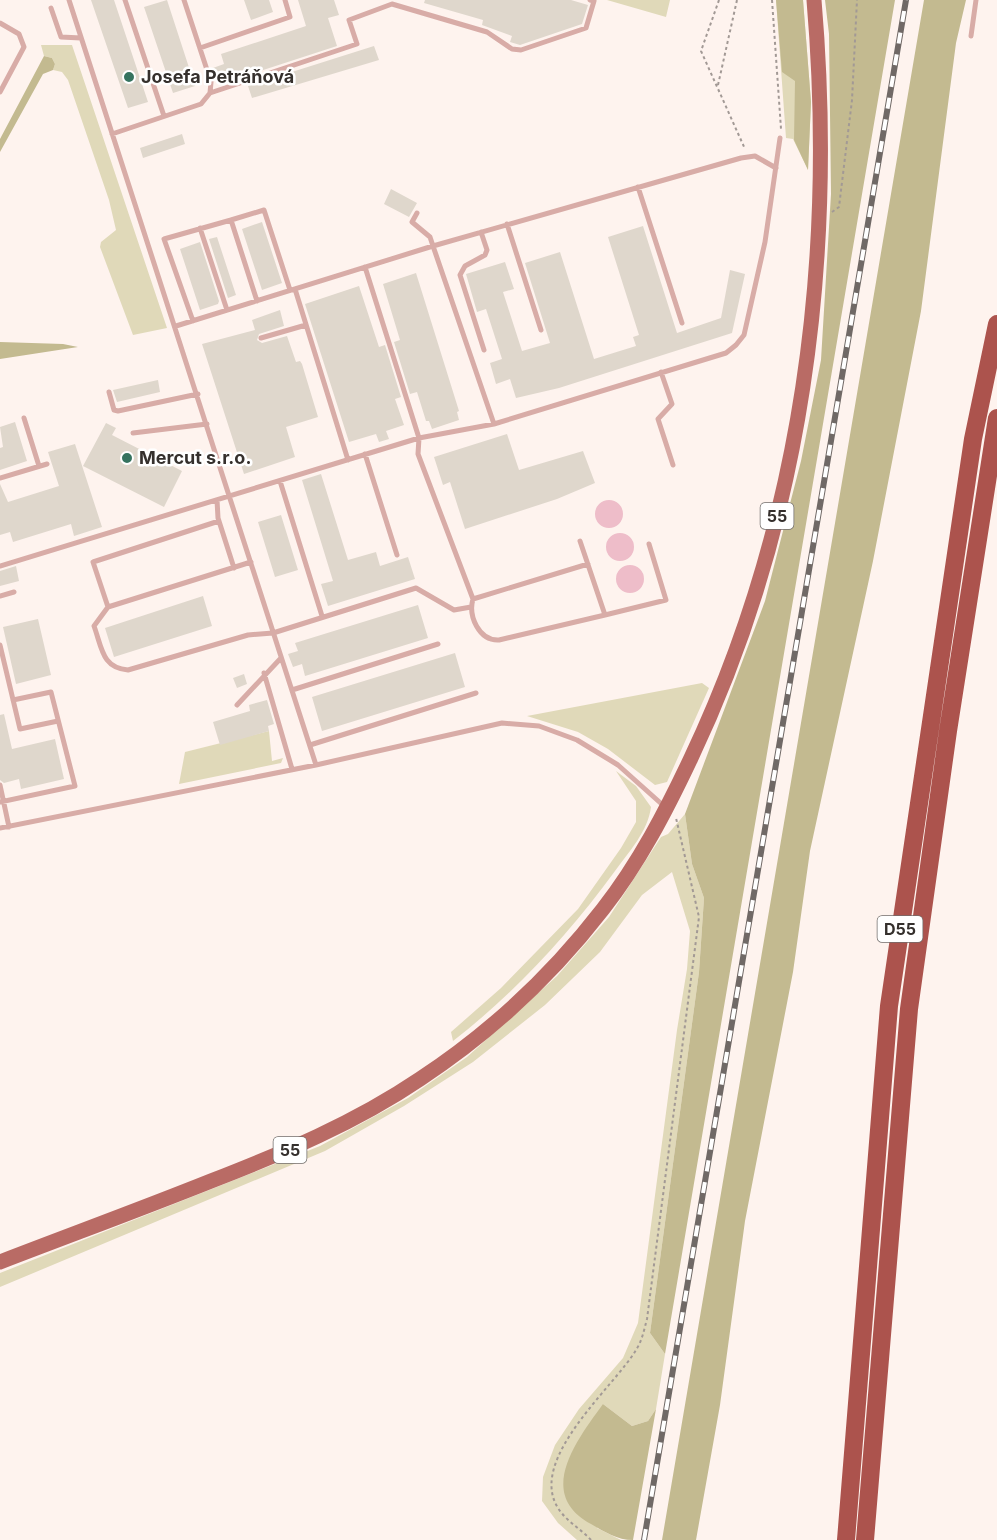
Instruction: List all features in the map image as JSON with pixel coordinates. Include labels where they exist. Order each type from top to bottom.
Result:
[{"type":"highway","name":"D55","points":[[846,1540],[889,1006],[973,439],[997,324]]},
{"type":"highway","name":"D55","points":[[866,1540],[909,1009],[950,719],[997,418]]},
{"type":"main road","name":"55","points":[[0,1262],[290,1150],[365,1112],[418,1081],[507,1014],[602,910],[638,860],[667,808],[714,709],[736,652],[783,494],[810,347],[820,221],[821,123],[814,0]]},
{"type":"lane","points":[[69,0],[316,765]]},
{"type":"lane","points":[[125,0],[164,116]]},
{"type":"lane","points":[[184,0],[211,82],[210,93]]},
{"type":"lane","points":[[200,48],[290,17],[285,0]]},
{"type":"lane","points":[[112,134],[201,104],[210,93],[357,44],[349,20],[392,4],[486,32],[512,49],[521,50],[586,28],[594,1],[590,0]]},
{"type":"lane","points":[[971,36],[976,0]]},
{"type":"lane","points":[[51,8],[61,37],[81,38]]},
{"type":"lane","points":[[0,23],[18,34],[24,47],[0,92]]},
{"type":"lane","points":[[0,566],[419,438],[494,424],[726,353],[744,335],[765,242],[780,138]]},
{"type":"lane","points":[[176,326],[507,224],[749,156],[755,156],[776,168]]},
{"type":"lane","points":[[638,187],[682,323]]},
{"type":"lane","points":[[193,321],[164,238],[264,210],[306,325],[348,460]]},
{"type":"lane","points":[[417,213],[412,222],[430,237],[494,424]]},
{"type":"lane","points":[[231,220],[257,301]]},
{"type":"lane","points":[[507,224],[540,330]]},
{"type":"lane","points":[[200,228],[227,310]]},
{"type":"lane","points":[[481,232],[487,250],[485,255],[465,266],[460,274],[484,350]]},
{"type":"lane","points":[[365,267],[419,438],[418,454],[473,599],[471,607],[480,633],[491,641],[666,600],[649,544]]},
{"type":"lane","points":[[261,338],[306,325]]},
{"type":"lane","points":[[661,372],[672,404],[658,418],[674,465]]},
{"type":"lane","points":[[109,392],[114,410],[118,411],[198,394]]},
{"type":"lane","points":[[24,418],[39,466]]},
{"type":"lane","points":[[133,433],[207,424]]},
{"type":"lane","points":[[365,454],[397,555]]},
{"type":"lane","points":[[0,478],[48,464]]},
{"type":"lane","points":[[280,481],[322,616]]},
{"type":"lane","points":[[217,500],[219,521],[234,568]]},
{"type":"lane","points":[[108,607],[93,562],[219,521]]},
{"type":"lane","points":[[580,541],[604,615]]},
{"type":"lane","points":[[251,562],[108,607],[94,626],[106,662],[115,669],[128,670],[248,635],[273,633],[416,588],[454,610],[471,607]]},
{"type":"lane","points":[[473,599],[588,564]]},
{"type":"lane","points":[[0,596],[14,592]]},
{"type":"lane","points":[[292,690],[438,644]]},
{"type":"lane","points":[[0,645],[20,729],[58,721]]},
{"type":"lane","points":[[237,705],[264,673],[281,658]]},
{"type":"lane","points":[[264,673],[292,770]]},
{"type":"lane","points":[[2,802],[75,786],[51,692],[13,700]]},
{"type":"lane","points":[[310,745],[476,693]]},
{"type":"lane","points":[[0,828],[316,765],[502,723],[539,726],[577,740],[599,752],[667,808]]},
{"type":"lane","points":[[0,786],[9,827]]},
{"type":"path","points":[[718,0],[701,51],[703,60],[718,85],[749,156]]},
{"type":"path","points":[[718,85],[737,0]]},
{"type":"path","points":[[772,0],[782,120],[780,138]]},
{"type":"path","points":[[820,221],[839,207],[852,100],[858,0]]},
{"type":"path","points":[[591,1540],[557,1507],[553,1485],[555,1468],[569,1434],[637,1348],[647,1319],[699,917],[675,814],[667,808]]},
{"type":"shaded area","points":[[607,0],[670,0],[666,17]]},
{"type":"shaded area","points":[[776,0],[803,0],[811,102],[808,170],[793,139],[786,138]]},
{"type":"shaded area","points":[[776,0],[803,0],[811,102],[808,170],[794,140],[795,81],[782,72]]},
{"type":"shaded area","points":[[825,0],[895,0],[665,1354],[650,1333],[699,972],[704,898],[692,864],[685,814],[765,601],[801,461],[821,360],[831,194],[829,34]]},
{"type":"shaded area","points":[[924,0],[966,0],[956,43],[921,311],[873,561],[810,851],[793,972],[745,1221],[720,1405],[696,1540],[662,1540]]},
{"type":"shaded area","points":[[41,45],[72,45],[167,328],[133,335],[100,247],[101,242],[116,230],[109,200],[68,80],[62,72],[53,70],[55,64],[52,58],[44,56]]},
{"type":"shaded area","points":[[44,56],[52,58],[55,64],[53,70],[43,74],[0,152],[0,139]]},
{"type":"shaded area","points":[[0,342],[63,344],[78,347],[0,359]]},
{"type":"shaded area","points":[[609,500],[619,504],[623,514],[619,524],[609,528],[599,524],[595,514],[599,504]]},
{"type":"shaded area","points":[[620,533],[630,537],[634,547],[630,557],[620,561],[610,557],[606,547],[610,537]]},
{"type":"shaded area","points":[[630,565],[640,569],[644,579],[640,589],[630,593],[620,589],[616,579],[620,569]]},
{"type":"shaded area","points":[[702,683],[709,688],[667,782],[655,785],[608,749],[578,732],[527,716]]},
{"type":"shaded area","points":[[269,731],[272,761],[283,758],[281,763],[179,784],[185,752]]},
{"type":"shaded area","points":[[616,771],[636,786],[651,807],[646,824],[637,841],[579,918],[540,962],[498,1003],[453,1041],[451,1032],[501,988],[578,909],[621,848],[636,822],[636,801]]},
{"type":"shaded area","points":[[685,814],[692,864],[704,898],[699,972],[650,1333],[665,1354],[656,1409],[648,1421],[632,1426],[603,1404],[597,1528],[621,1540],[577,1540],[558,1523],[542,1501],[543,1477],[555,1445],[579,1409],[623,1358],[638,1323],[687,969],[690,931],[672,872],[642,895],[600,952],[545,1005],[473,1062],[404,1106],[325,1151],[0,1287],[0,1273],[320,1146],[408,1098],[467,1057],[557,976],[609,917],[661,837],[668,834]]},
{"type":"shaded area","points":[[603,1404],[632,1426],[648,1421],[656,1409],[633,1540],[616,1537],[591,1524],[574,1512],[566,1498],[563,1482],[566,1466],[582,1434]]},
{"type":"building","points":[[91,0],[114,0],[148,102],[128,108]]},
{"type":"building","points":[[167,0],[195,86],[173,93],[144,7]]},
{"type":"building","points":[[244,0],[269,0],[273,12],[251,20]]},
{"type":"building","points":[[298,0],[334,0],[339,15],[328,18],[337,46],[245,76],[243,70],[217,79],[213,68],[224,64],[221,54],[306,26]]},
{"type":"building","points":[[425,0],[571,0],[588,5],[582,24],[520,45],[510,42],[512,36],[482,25],[483,20],[424,3]]},
{"type":"building","points":[[374,46],[379,60],[252,98],[248,86]]},
{"type":"building","points":[[182,134],[185,144],[143,158],[140,148]]},
{"type":"building","points":[[391,189],[417,203],[409,217],[384,204]]},
{"type":"building","points":[[262,222],[282,283],[262,290],[242,229]]},
{"type":"building","points":[[643,226],[677,333],[721,318],[730,270],[745,274],[732,333],[559,388],[516,398],[510,379],[496,384],[490,363],[502,359],[486,309],[477,312],[466,274],[505,262],[514,289],[503,292],[522,351],[550,343],[525,263],[560,252],[594,359],[636,346],[633,337],[639,335],[608,237]]},
{"type":"building","points":[[217,237],[236,295],[228,298],[209,239]]},
{"type":"building","points":[[200,242],[219,301],[218,304],[200,310],[180,249]]},
{"type":"building","points":[[416,273],[459,411],[457,412],[459,420],[432,429],[429,421],[426,421],[417,392],[410,394],[394,342],[400,340],[383,284]]},
{"type":"building","points":[[359,286],[379,347],[385,345],[401,397],[395,399],[404,425],[386,431],[389,439],[379,442],[376,434],[349,442],[305,304]]},
{"type":"building","points":[[280,310],[284,326],[259,334],[257,340],[262,343],[287,336],[296,362],[300,361],[302,364],[318,417],[286,427],[295,457],[244,474],[202,344],[255,330],[252,320]]},
{"type":"building","points":[[158,380],[160,392],[117,402],[113,390]]},
{"type":"building","points":[[15,422],[27,461],[0,470],[0,448],[3,447],[0,427]]},
{"type":"building","name":"Mercut s.r.o.","points":[[106,423],[116,428],[112,435],[182,471],[164,507],[83,466]]},
{"type":"building","points":[[507,434],[519,470],[583,451],[595,483],[557,499],[465,529],[450,482],[443,485],[434,457]]},
{"type":"building","points":[[75,444],[102,527],[74,536],[71,524],[13,542],[10,532],[0,535],[0,484],[8,502],[59,486],[48,452]]},
{"type":"building","points":[[321,474],[348,560],[376,552],[380,566],[408,557],[415,579],[328,606],[321,584],[333,581],[302,480]]},
{"type":"building","points":[[281,515],[298,570],[275,577],[258,522]]},
{"type":"building","points":[[16,566],[19,581],[0,586],[0,571]]},
{"type":"building","points":[[203,596],[212,626],[114,657],[105,628]]},
{"type":"building","points":[[418,605],[428,638],[305,676],[302,664],[293,667],[288,654],[298,651],[295,643]]},
{"type":"building","points":[[38,619],[51,675],[16,684],[3,627]]},
{"type":"building","points":[[455,653],[465,687],[322,731],[312,697]]},
{"type":"building","points":[[244,674],[247,684],[237,688],[233,678]]},
{"type":"building","points":[[267,700],[274,724],[268,726],[269,731],[220,745],[213,722],[250,711],[249,705]]},
{"type":"building","points":[[4,714],[12,749],[55,739],[64,779],[21,789],[19,779],[4,783],[0,780],[0,715]]},
{"type":"railway","points":[[644,1540],[906,0]]},
{"type":"place","name":"Josefa Petráňová","points":[[129,77]]},
{"type":"place","name":"Mercut s.r.o.","points":[[127,458]]}]
